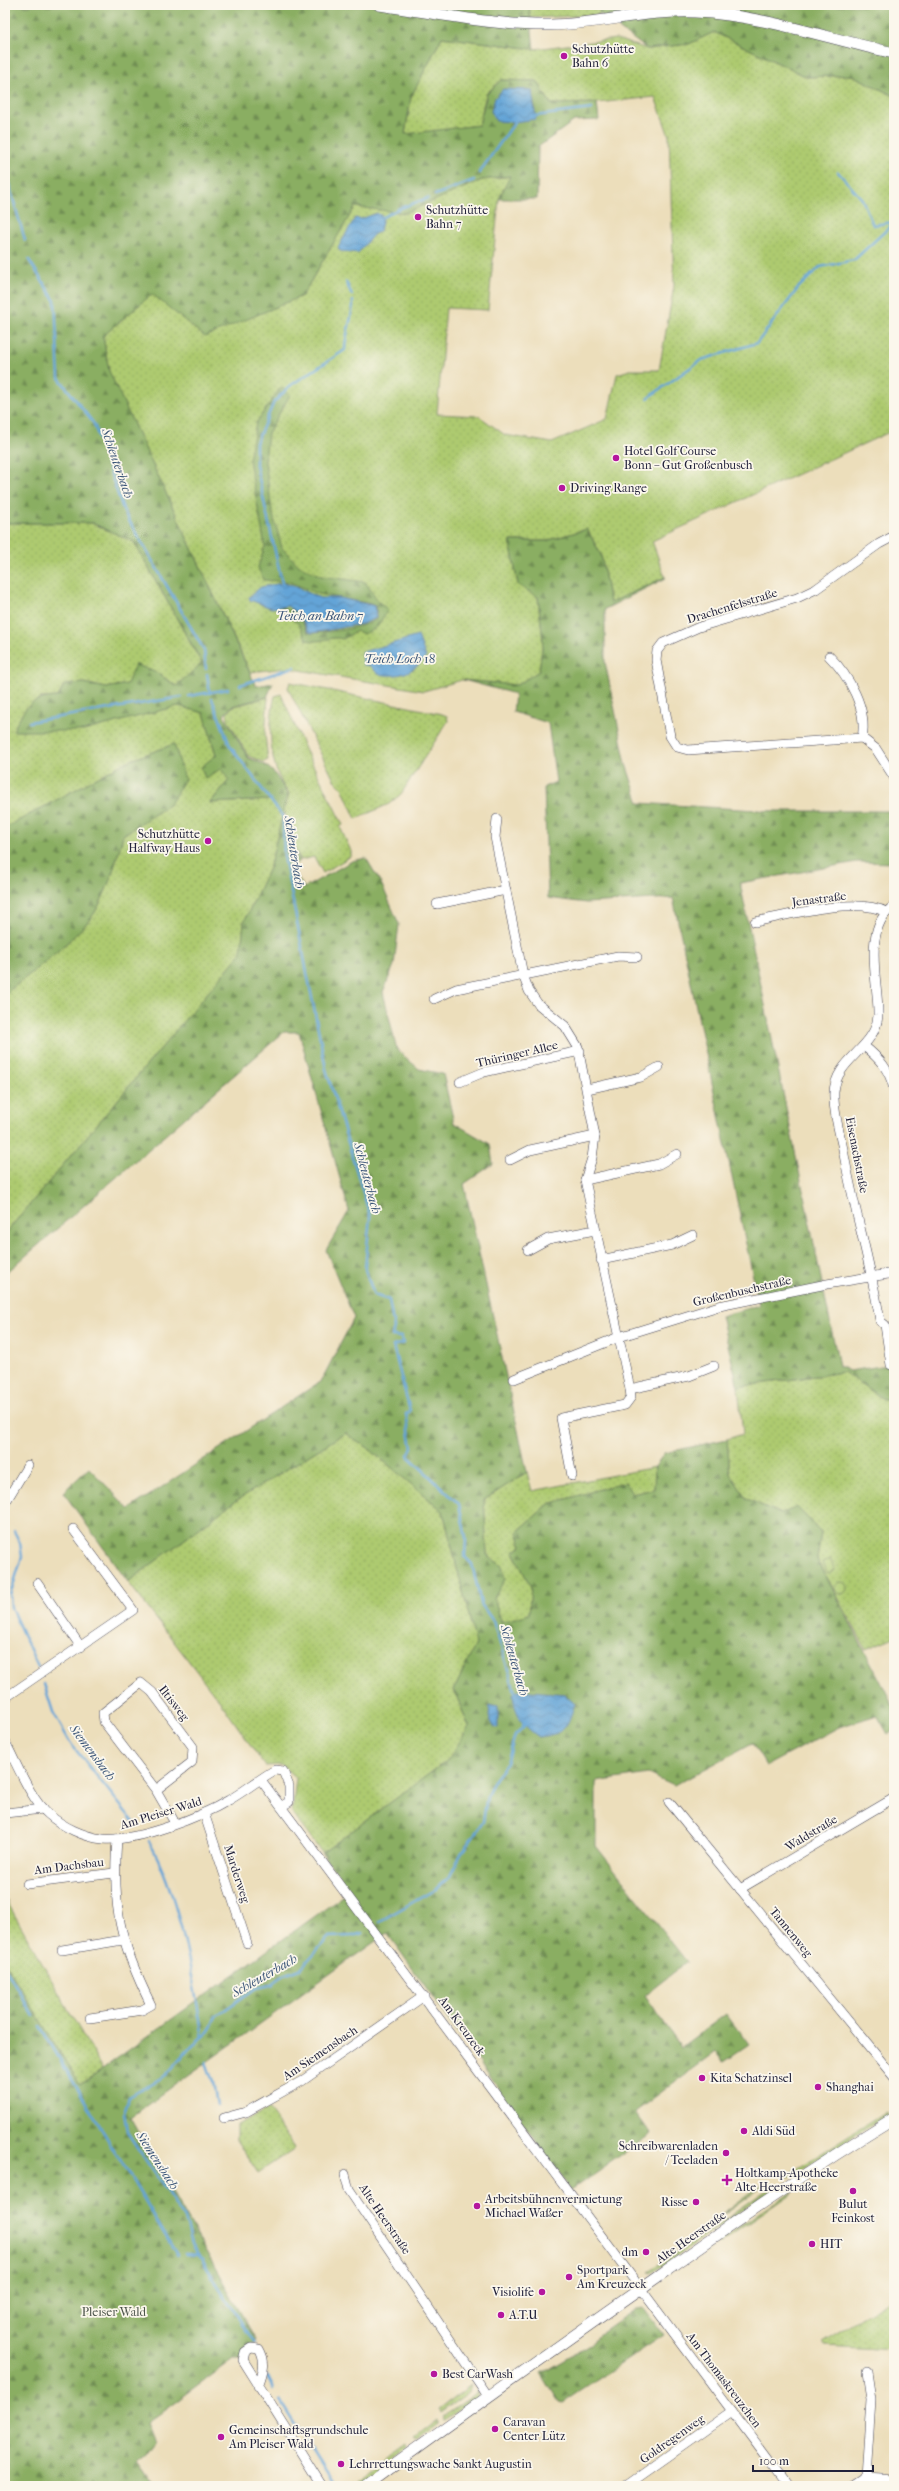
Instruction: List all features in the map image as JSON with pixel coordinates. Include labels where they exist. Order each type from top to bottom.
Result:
[{"type":"street","points":[[379,5],[490,21],[545,25],[696,12],[738,16],[894,53]]},
{"type":"street","name":"Drachenfelsstraße","points":[[862,738],[688,750],[677,747],[670,736],[656,660],[657,651],[664,643],[699,627],[797,598],[816,588],[879,544],[894,536]]},
{"type":"street","points":[[828,656],[843,670],[864,715],[862,738],[876,749],[894,777]]},
{"type":"street","name":"Thüringer Allee","points":[[496,819],[495,837],[523,975],[538,1004],[565,1026],[580,1052],[595,1136],[592,1158],[585,1180],[601,1260],[619,1337]]},
{"type":"street","points":[[437,904],[506,890]]},
{"type":"street","name":"Jenastraße","points":[[755,922],[830,908],[868,906],[886,912]]},
{"type":"street","points":[[886,912],[894,906]]},
{"type":"street","name":"Eisenachstraße","points":[[873,1277],[851,1190],[834,1093],[837,1079],[843,1066],[871,1038],[878,1017],[874,947],[886,912]]},
{"type":"street","points":[[434,999],[456,989],[523,975],[618,956],[637,957]]},
{"type":"street","points":[[864,1046],[882,1061],[888,1070],[894,1089]]},
{"type":"street","name":"Thüringer Allee","points":[[460,1082],[484,1072],[580,1052]]},
{"type":"street","points":[[587,1089],[641,1077],[659,1067]]},
{"type":"street","points":[[510,1160],[530,1150],[595,1136]]},
{"type":"street","points":[[585,1180],[659,1164],[677,1154]]},
{"type":"street","points":[[528,1250],[548,1239],[595,1230]]},
{"type":"street","points":[[601,1260],[672,1245],[693,1235]]},
{"type":"street","name":"Großenbuschstraße","points":[[514,1379],[619,1337],[719,1306],[894,1273]]},
{"type":"street","points":[[873,1277],[880,1321],[884,1325],[891,1365]]},
{"type":"street","points":[[884,1325],[894,1323]]},
{"type":"street","points":[[572,1476],[561,1418],[625,1405],[631,1397],[619,1337]]},
{"type":"street","points":[[630,1389],[689,1376],[714,1366]]},
{"type":"street","points":[[5,1503],[28,1466]]},
{"type":"street","points":[[5,1698],[133,1610],[73,1528]]},
{"type":"street","points":[[37,1583],[81,1647]]},
{"type":"street","name":"Iltisweg","points":[[156,1790],[192,1762],[193,1747],[152,1692],[141,1683],[103,1713],[104,1722],[156,1790],[175,1823]]},
{"type":"street","name":"Am Pleiser Wald","points":[[5,1742],[43,1809],[66,1827],[102,1839],[117,1839],[175,1823],[204,1813],[261,1780],[275,1770],[283,1771],[287,1779],[289,1802],[282,1806]]},
{"type":"street","name":"Am Kreuzeck","points":[[261,1780],[424,1996],[640,2288]]},
{"type":"street","name":"Waldstraße","points":[[740,1889],[894,1798]]},
{"type":"street","name":"Tannenweg","points":[[669,1802],[894,2077]]},
{"type":"street","points":[[5,1814],[43,1809]]},
{"type":"street","name":"Marderweg","points":[[204,1813],[247,1943]]},
{"type":"street","name":"Am Dachsbau","points":[[90,2018],[142,2010],[151,2005],[133,1968],[123,1940],[117,1911],[114,1873],[117,1839]]},
{"type":"street","name":"Am Dachsbau","points":[[27,1884],[114,1873]]},
{"type":"street","points":[[62,1950],[123,1940]]},
{"type":"street","name":"Am Siemensbach","points":[[224,2118],[246,2112],[302,2081],[424,1996]]},
{"type":"street","name":"Alte Heerstraße","points":[[364,2486],[640,2288],[782,2189],[894,2118]]},
{"type":"street","name":"Alte Heerstraße","points":[[344,2174],[349,2190],[488,2396]]},
{"type":"street","name":"Am Thomaskreuzchen","points":[[640,2288],[788,2486]]},
{"type":"street","points":[[866,2478],[871,2399],[867,2372]]},
{"type":"street","points":[[258,2386],[322,2486]]},
{"type":"street","name":"Goldregenweg","points":[[626,2486],[732,2411]]},
{"type":"street","points":[[854,2486],[866,2478],[894,2480]]},
{"type":"green space","name":"Pleiser Wald","points":[[5,5],[529,5],[534,49],[442,37],[411,97],[405,134],[479,125],[487,94],[501,80],[537,81],[551,104],[597,103],[599,120],[574,121],[538,147],[537,199],[499,199],[510,176],[482,180],[405,213],[355,207],[302,296],[205,337],[152,294],[103,336],[109,371],[256,686],[273,683],[267,697],[232,706],[224,715],[248,758],[264,764],[269,768],[288,795],[284,813],[285,829],[300,861],[292,867],[304,888],[352,861],[366,858],[381,883],[399,924],[394,965],[383,992],[397,1050],[419,1069],[443,1074],[454,1123],[490,1144],[493,1164],[464,1184],[527,1472],[484,1500],[487,1555],[502,1566],[505,1579],[494,1598],[501,1622],[529,1614],[531,1587],[513,1552],[522,1546],[517,1532],[549,1504],[625,1482],[632,1494],[654,1489],[655,1467],[664,1453],[727,1439],[730,1474],[747,1499],[781,1514],[797,1507],[821,1532],[817,1559],[894,1707],[894,1729],[888,1734],[877,1715],[839,1727],[766,1766],[752,1743],[674,1786],[648,1774],[596,1782],[596,1846],[687,1962],[645,1995],[681,2047],[726,2014],[749,2045],[724,2062],[716,2051],[635,2112],[651,2134],[571,2190],[387,1933],[130,2117],[256,2340],[242,2359],[234,2359],[147,2423],[155,2444],[151,2452],[138,2461],[155,2486],[5,2486],[5,1963],[80,2085],[350,1891],[322,1853],[448,1760],[469,1727],[454,1690],[476,1644],[443,1511],[367,1447],[345,1433],[234,1502],[128,1582],[63,1492],[89,1468],[129,1509],[321,1381],[354,1318],[326,1250],[349,1211],[299,1032],[284,1032],[5,1274],[5,1234],[241,953],[244,922],[270,866],[282,817],[270,800],[210,803],[229,780],[221,769],[205,778],[201,767],[216,755],[204,713],[178,706],[83,731],[13,731],[29,705],[41,699],[58,697],[64,685],[84,683],[106,688],[127,684],[135,664],[157,673],[176,686],[202,663],[134,542],[92,523],[5,523]],"holes":[[[546,1693],[564,1694],[557,1734]]]},
{"type":"green space","points":[[529,5],[598,5],[600,15],[530,18]]},
{"type":"green space","points":[[598,5],[894,5],[894,96],[852,75],[807,77],[714,32],[689,44],[647,49],[601,15]]},
{"type":"green space","points":[[714,32],[807,77],[852,75],[894,96],[894,430],[652,541],[665,577],[610,603],[601,555],[587,529],[546,541],[510,541],[518,585],[538,597],[543,641],[539,671],[517,685],[462,680],[424,691],[287,668],[250,672],[109,372],[103,336],[152,294],[302,296],[355,206],[405,213],[482,180],[511,176],[499,199],[488,310],[446,308],[437,414],[479,416],[505,435],[552,443],[607,419],[617,374],[630,370],[659,370],[674,286],[669,136],[655,97],[597,103],[551,104],[537,81],[501,80],[486,94],[479,125],[405,135],[411,97],[442,37],[534,49],[616,39],[647,49],[689,44]]},
{"type":"green space","points":[[281,387],[290,395],[268,433],[265,461],[272,511],[282,548],[298,565],[321,576],[365,582],[379,602],[388,610],[376,628],[364,634],[357,631],[343,639],[334,638],[316,641],[307,640],[298,623],[282,613],[282,607],[300,616],[307,632],[311,633],[328,632],[361,626],[369,623],[377,619],[376,605],[319,594],[289,582],[263,580],[258,567],[265,546],[249,460],[256,423]]},
{"type":"green space","points":[[5,523],[92,523],[134,542],[202,664],[176,686],[157,673],[127,684],[106,688],[84,683],[58,697],[40,698],[83,731],[178,705],[204,713],[216,756],[202,767],[221,768],[229,780],[210,803],[270,800],[282,817],[270,866],[244,922],[242,952],[5,1234],[5,994],[56,953],[91,918],[98,907],[110,880],[123,835],[170,804],[174,744],[126,762],[5,828]]},
{"type":"green space","points":[[587,529],[601,555],[610,603],[665,577],[666,578],[605,609],[605,662],[626,764],[639,803],[774,811],[894,811],[894,863],[857,862],[740,883],[839,1366],[849,1371],[894,1364],[894,1400],[883,1399],[844,1372],[738,1387],[721,1316],[759,1305],[673,898],[586,903],[548,898],[544,787],[556,782],[548,723],[513,712],[515,694],[463,680],[517,685],[539,671],[543,641],[538,597],[518,585],[510,541],[546,541]]},
{"type":"green space","points":[[290,682],[442,714],[447,716],[448,721],[401,794],[389,804],[356,819],[342,788],[334,780],[288,688]]},
{"type":"green space","points":[[281,694],[306,751],[343,825],[340,827],[351,851],[351,856],[323,873],[314,857],[301,860],[292,844],[284,810],[289,794],[282,784],[277,772],[271,734],[272,708],[275,696]]},
{"type":"green space","points":[[268,697],[265,735],[268,760],[263,762],[248,756],[228,720],[227,713],[232,707]]},
{"type":"green space","points":[[174,744],[185,779],[170,804],[123,835],[110,880],[98,907],[91,918],[56,953],[5,994],[5,828],[126,762]]},
{"type":"green space","points":[[844,1372],[883,1399],[894,1400],[894,1637],[866,1649],[817,1559],[821,1531],[747,1499],[730,1474],[727,1439],[743,1434],[738,1387]]},
{"type":"green space","points":[[345,1433],[367,1447],[443,1511],[476,1644],[454,1690],[469,1727],[448,1760],[322,1853],[292,1813],[296,1778],[281,1765],[265,1766],[224,1707],[128,1582],[234,1502]]},
{"type":"green space","points":[[655,1467],[654,1489],[632,1494],[624,1482],[549,1504],[517,1532],[522,1546],[513,1552],[531,1587],[529,1615],[502,1622],[493,1598],[501,1566],[487,1555],[484,1500],[527,1472],[532,1491]]},
{"type":"green space","points":[[830,1559],[835,1570],[827,1573],[823,1562]]},
{"type":"green space","points":[[839,1582],[843,1582],[847,1588],[843,1594],[839,1594],[835,1590],[835,1586]]},
{"type":"green space","points":[[5,1898],[102,2069],[80,2085],[5,1963]]},
{"type":"green space","points":[[268,2109],[295,2148],[258,2173],[236,2140],[236,2125]]},
{"type":"green space","points":[[886,2112],[887,2115],[789,2178],[787,2176],[800,2167]]},
{"type":"green space","points":[[765,2182],[769,2182],[692,2236]]},
{"type":"green space","points":[[771,2187],[772,2189],[653,2273],[649,2272]]},
{"type":"green space","points":[[792,2191],[791,2194],[719,2244],[718,2242]]},
{"type":"green space","points":[[894,2298],[894,2350],[824,2346],[822,2342]]},
{"type":"green space","points":[[644,2308],[664,2335],[563,2403],[559,2402],[541,2373],[594,2342],[598,2335],[636,2309]]},
{"type":"green space","points":[[471,2385],[469,2392],[440,2413],[438,2410]]},
{"type":"green space","points":[[479,2391],[478,2396],[471,2404],[468,2403],[445,2420],[443,2417]]},
{"type":"green space","points":[[438,2420],[440,2423],[419,2439],[416,2437]]},
{"type":"green space","points":[[409,2442],[410,2446],[355,2486],[348,2486]]},
{"type":"water","points":[[503,89],[532,90],[536,119],[514,122],[496,121],[491,111],[495,98]]},
{"type":"water","points":[[377,213],[383,217],[380,231],[373,235],[358,253],[340,251],[338,248],[355,218],[361,219]]},
{"type":"water","name":"Teich an Bahn 7","points":[[282,583],[292,585],[320,598],[340,598],[375,606],[376,618],[362,624],[312,633],[308,631],[300,615],[287,606],[271,608],[250,600],[249,597],[261,587]]},
{"type":"water","name":"Teich Loch 18","points":[[418,636],[426,657],[411,670],[399,675],[386,675],[378,674],[370,666],[363,665],[362,652]]},
{"type":"water","points":[[519,1690],[564,1694],[575,1704],[570,1719],[564,1728],[555,1734],[539,1737],[533,1733],[520,1719],[514,1702],[513,1694]]},
{"type":"water","points":[[490,1705],[498,1707],[498,1728],[494,1727],[489,1717]]},
{"type":"waterway","points":[[534,116],[592,109]]},
{"type":"waterway","points":[[479,173],[515,122]]},
{"type":"waterway","name":"Schleuterbach","points":[[5,171],[25,240]]},
{"type":"waterway","points":[[838,172],[862,199],[873,225],[894,222]]},
{"type":"waterway","points":[[435,195],[474,180]]},
{"type":"waterway","points":[[383,217],[398,209],[428,198]]},
{"type":"waterway","points":[[648,398],[701,360],[757,343],[799,287],[820,267],[854,260],[894,223]]},
{"type":"waterway","name":"Schleuterbach","points":[[29,260],[55,301],[59,378],[94,424],[124,512],[204,650],[206,669]]},
{"type":"waterway","points":[[346,282],[352,295]]},
{"type":"waterway","points":[[282,583],[256,465],[256,443],[274,402],[291,385],[345,350],[353,301]]},
{"type":"waterway","points":[[240,685],[294,667]]},
{"type":"waterway","name":"Schleuterbach","points":[[207,674],[210,693]]},
{"type":"waterway","name":"Schleuterbach","points":[[189,696],[228,689]]},
{"type":"waterway","points":[[29,722],[182,697]]},
{"type":"waterway","name":"Schleuterbach","points":[[212,699],[230,746],[283,817],[284,856],[326,1069],[370,1216],[365,1269],[374,1295],[389,1300],[394,1328],[392,1336],[401,1337],[404,1343],[393,1346],[410,1411],[406,1414],[412,1448],[408,1456],[459,1504],[466,1538],[465,1557],[472,1564],[481,1604],[493,1621],[516,1695]]},
{"type":"waterway","name":"Siemensbach","points":[[14,1531],[20,1543],[22,1557],[10,1595],[11,1608],[38,1667]]},
{"type":"waterway","name":"Siemensbach","points":[[44,1684],[53,1712],[71,1744],[137,1826]]},
{"type":"waterway","name":"Schleuterbach","points":[[380,1921],[436,1889],[450,1876],[462,1852],[483,1822],[487,1796],[495,1778],[507,1763],[515,1735],[524,1726],[523,1723]]},
{"type":"waterway","name":"Siemensbach","points":[[149,1841],[169,1886],[184,1936],[203,2037],[190,2048],[166,2075],[129,2097],[124,2112],[127,2132],[185,2219],[192,2244],[255,2344]]},
{"type":"waterway","name":"Schleuterbach","points":[[203,2037],[209,2032],[216,2016],[256,1988],[272,1985],[279,1977],[300,1969],[329,1937],[352,1936],[363,1933]]},
{"type":"waterway","points":[[5,1968],[34,2016]]},
{"type":"waterway","points":[[40,2026],[177,2255]]},
{"type":"waterway","points":[[206,2062],[213,2082],[217,2105]]},
{"type":"waterway","points":[[185,2254],[199,2255]]},
{"type":"waterway","name":"Siemensbach","points":[[268,2377],[274,2390]]},
{"type":"waterway","name":"Siemensbach","points":[[280,2401],[333,2485]]},
{"type":"place","name":"Schutzhütte Bahn 6","points":[[564,56]]},
{"type":"place","name":"Schutzhütte Bahn 7","points":[[418,217]]},
{"type":"place","name":"Hotel Golf Course Bonn – Gut Großenbusch","points":[[616,458]]},
{"type":"place","name":"Driving Range","points":[[562,488]]},
{"type":"place","name":"Schutzhütte Halfway Haus","points":[[208,841]]},
{"type":"place","name":"Kita Schatzinsel","points":[[702,2078]]},
{"type":"place","name":"Shanghai","points":[[818,2087]]},
{"type":"place","name":"Aldi Süd","points":[[744,2131]]},
{"type":"place","name":"Schreibwarenladen / Teeladen","points":[[726,2153]]},
{"type":"place","name":"Holtkamp-Apotheke Alte Heerstraße","points":[[727,2180]]},
{"type":"place","name":"Bulut Feinkost","points":[[853,2191]]},
{"type":"place","name":"Risse","points":[[696,2202]]},
{"type":"place","name":"Arbeitsbühnenvermietung Michael Waßer","points":[[477,2206]]},
{"type":"place","name":"HIT","points":[[812,2244]]},
{"type":"place","name":"dm","points":[[646,2252]]},
{"type":"place","name":"Sportpark Am Kreuzeck","points":[[569,2277]]},
{"type":"place","name":"Visiolife","points":[[542,2292]]},
{"type":"place","name":"A.T.U","points":[[501,2315]]},
{"type":"place","name":"Best CarWash","points":[[434,2374]]},
{"type":"place","name":"Caravan Center Lütz","points":[[495,2429]]},
{"type":"place","name":"Gemeinschaftsgrundschule Am Pleiser Wald","points":[[221,2437]]},
{"type":"place","name":"Lehrrettungswache Sankt Augustin","points":[[341,2464]]}]
